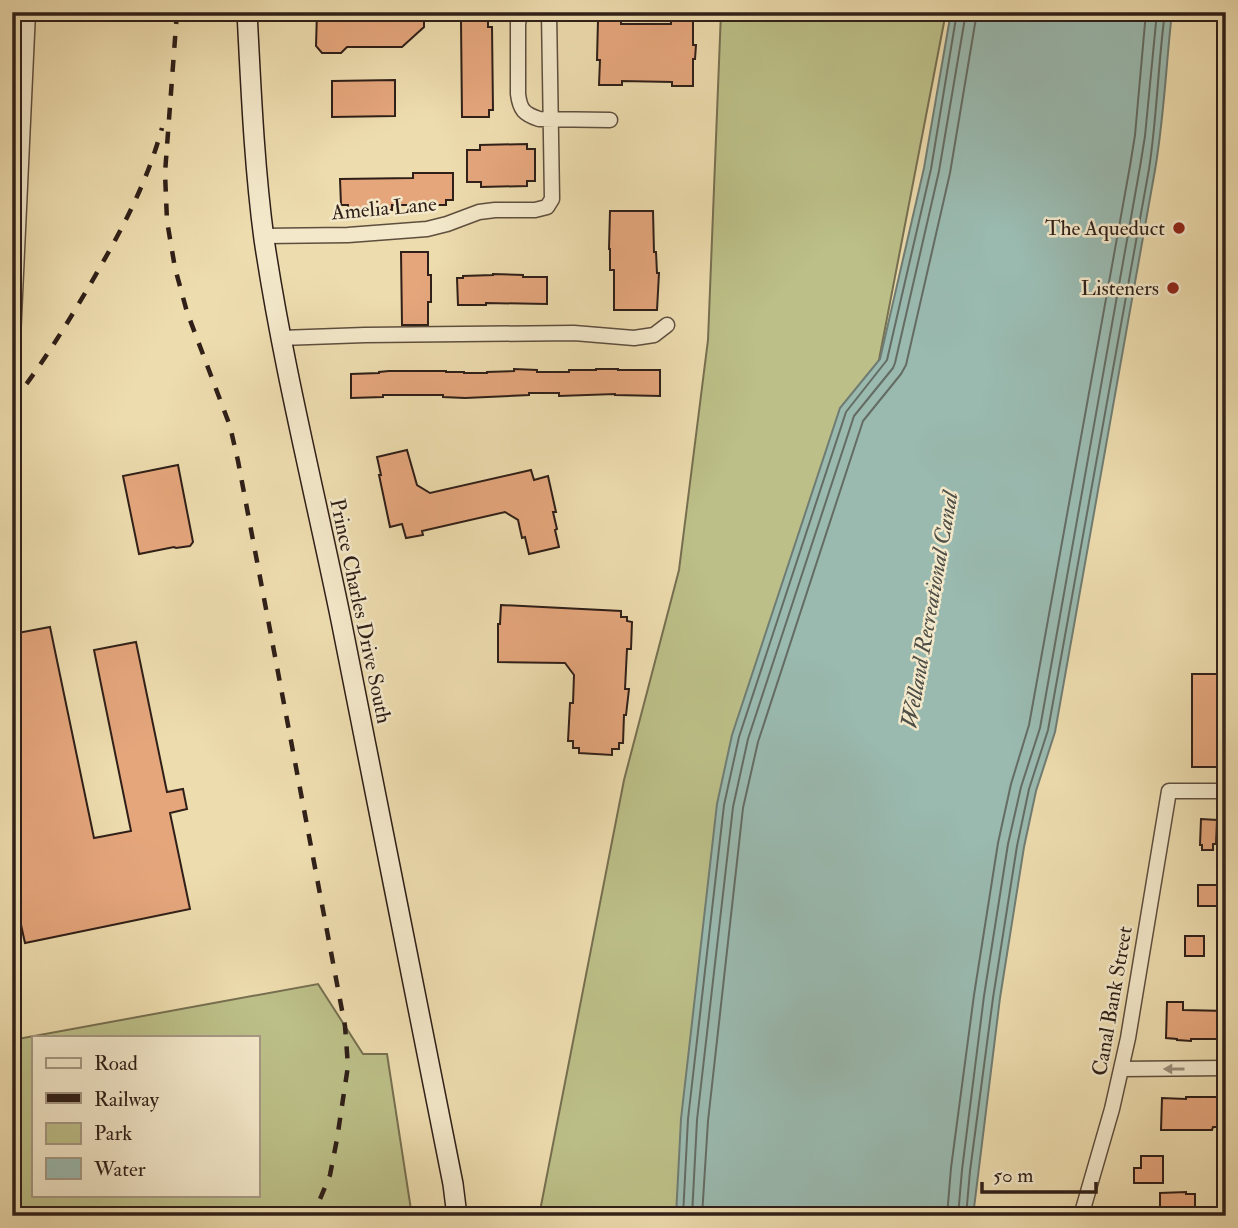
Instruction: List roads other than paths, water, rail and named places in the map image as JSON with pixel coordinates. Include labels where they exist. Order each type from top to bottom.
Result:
[{"type":"main road","name":"Prince Charles Drive South","points":[[247,12],[251,98],[264,236],[281,338],[341,618],[453,1184],[457,1216]]},
{"type":"street","points":[[13,338],[28,12]]},
{"type":"street","points":[[526,12],[520,16],[518,23],[518,94],[519,105],[523,111],[531,116],[550,120],[610,120]]},
{"type":"street","points":[[549,12],[550,120]]},
{"type":"street","name":"Amelia Lane","points":[[264,236],[348,235],[427,229],[479,212],[547,207],[552,199],[550,120]]},
{"type":"street","points":[[281,338],[560,334],[634,338],[654,335],[667,325]]},
{"type":"street","name":"Canal Bank Street","points":[[1081,1216],[1122,1069],[1169,791],[1226,791]]},
{"type":"street","points":[[1122,1069],[1226,1068]]},
{"type":"water","name":"Welland Recreational Canal","points":[[951,12],[1172,12],[1155,170],[1055,732],[1036,791],[1024,847],[1000,998],[973,1216],[676,1216],[681,1119],[717,804],[732,735],[840,408],[880,359],[924,168]]},
{"type":"railway","points":[[177,12],[165,173],[167,221],[175,268],[187,312],[230,426],[238,461],[345,1026],[348,1066],[337,1139],[330,1175],[313,1216]]},
{"type":"railway","points":[[12,403],[54,344],[112,245],[132,208],[162,128]]},
{"type":"place","name":"The Aqueduct","points":[[1179,228]]},
{"type":"place","name":"Listeners","points":[[1173,288]]}]
